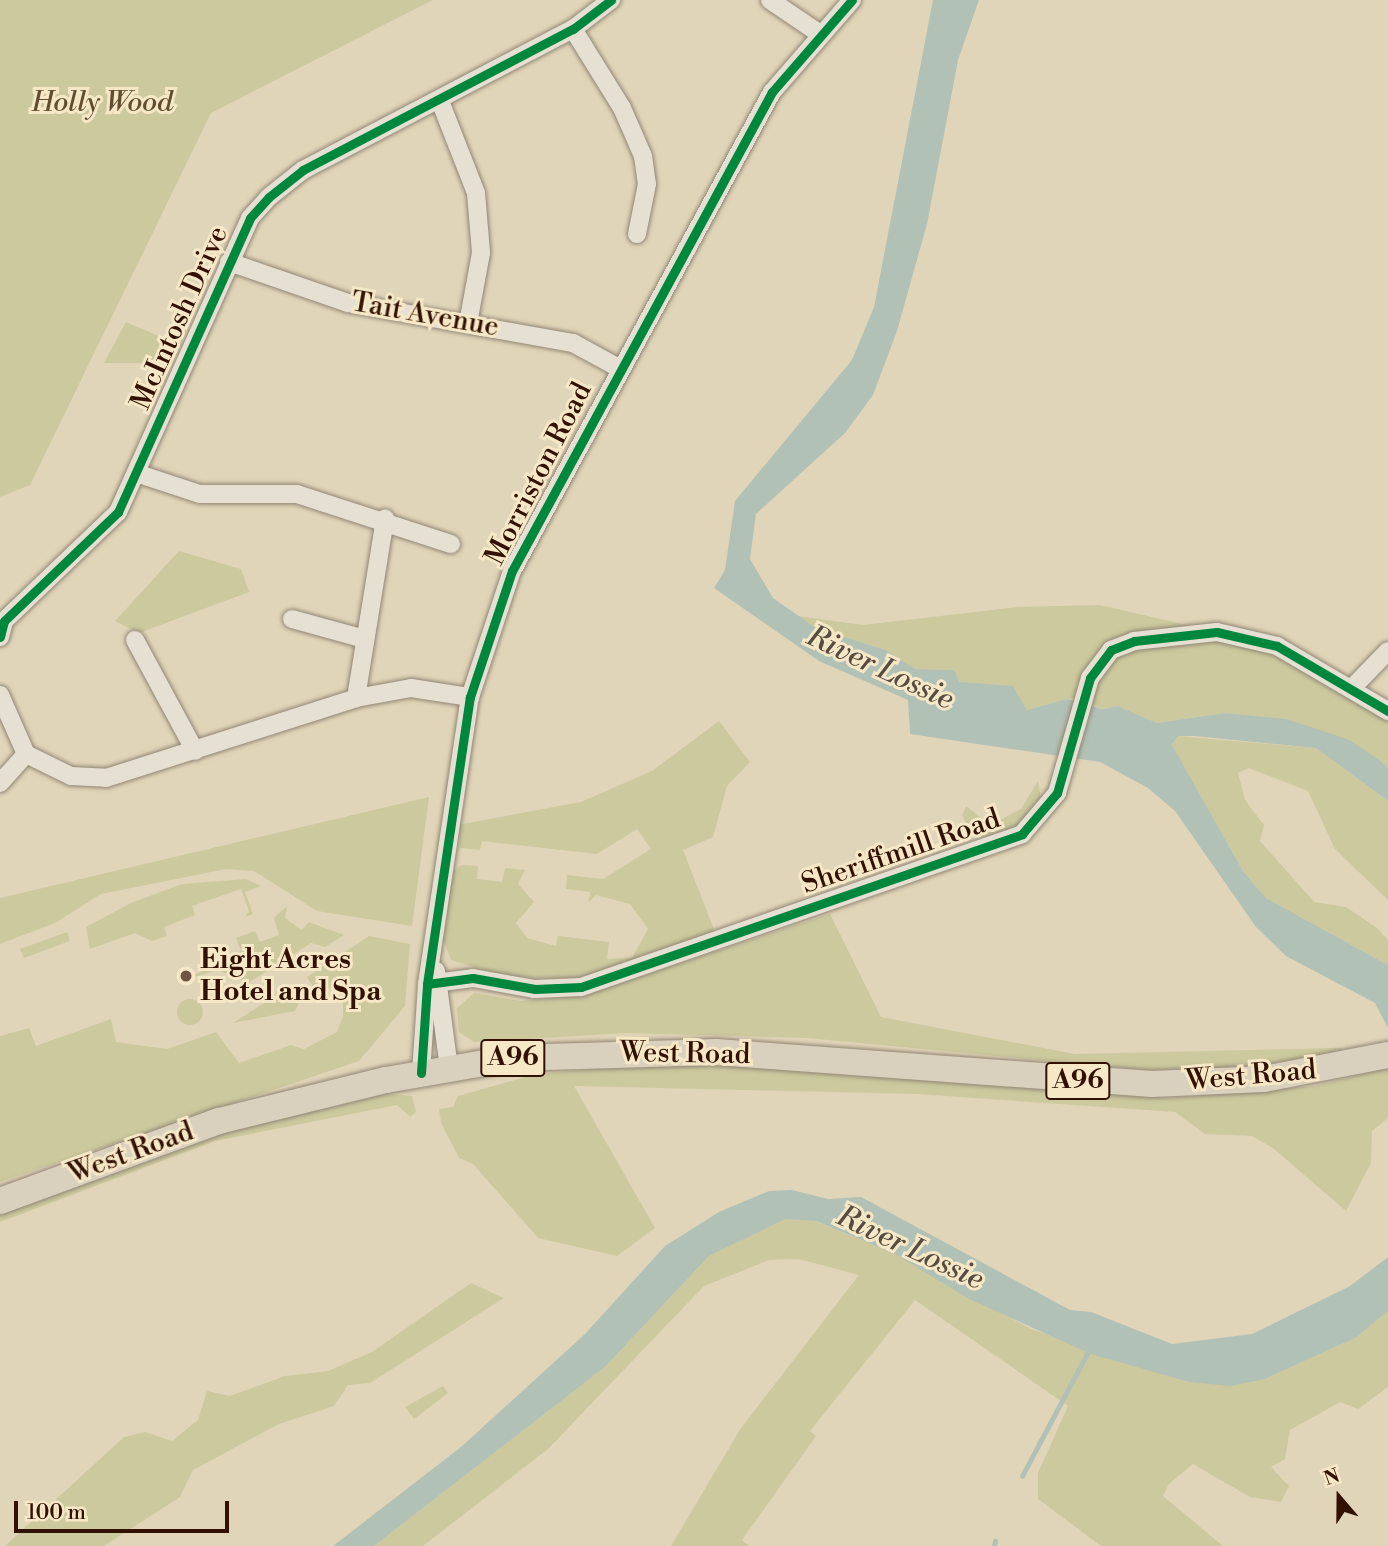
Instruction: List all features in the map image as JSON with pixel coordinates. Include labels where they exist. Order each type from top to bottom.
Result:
[{"type":"highway","name":"West Road","points":[[0,1201],[219,1121],[422,1073],[556,1055],[716,1052],[1152,1084],[1340,1067],[1388,1055]]},
{"type":"street","name":"McIntosh Drive","points":[[0,637],[5,621],[118,512],[250,218],[289,179],[573,29],[611,0]]},
{"type":"street","points":[[770,0],[820,34]]},
{"type":"street","name":"Morriston Road","points":[[422,1073],[433,950],[470,697],[512,571],[619,368],[772,92],[852,0]]},
{"type":"street","points":[[573,29],[622,108],[643,156],[646,184],[637,234]]},
{"type":"street","points":[[440,101],[476,193],[481,254],[468,323]]},
{"type":"street","name":"Tait Avenue","points":[[229,262],[348,303],[573,343],[619,368]]},
{"type":"street","points":[[136,472],[200,494],[297,494],[385,518],[451,544]]},
{"type":"street","points":[[356,698],[361,638],[385,518]]},
{"type":"street","points":[[292,619],[361,638]]},
{"type":"street","name":"Sheriffmill Road","points":[[432,983],[581,987],[969,854],[1033,826],[1051,806],[1066,760],[1079,698],[1111,650],[1181,633],[1217,632],[1277,646],[1388,711]]},
{"type":"street","points":[[135,640],[195,751]]},
{"type":"street","points":[[1351,689],[1388,651]]},
{"type":"street","points":[[0,695],[26,754],[61,773],[106,778],[356,698],[411,688],[470,697]]},
{"type":"street","points":[[0,783],[26,754]]},
{"type":"street","name":"Morriston Road","points":[[432,983],[449,1068]]},
{"type":"green space","name":"Holly Wood","points":[[0,0],[433,0],[211,113],[30,485],[0,497]]},
{"type":"green space","points":[[126,322],[173,342],[161,363],[104,363]]},
{"type":"green space","points":[[179,551],[241,569],[249,592],[139,633],[115,621]]},
{"type":"green space","points":[[1100,605],[1277,646],[1388,711],[1388,768],[1350,740],[1224,713],[1157,723],[1118,706],[1103,709],[1072,698],[1027,710],[1013,686],[988,688],[959,682],[955,670],[915,669],[886,650],[816,628],[798,616],[863,625],[1018,607]]},
{"type":"green space","points":[[719,721],[750,762],[727,786],[713,837],[683,850],[715,932],[587,979],[507,977],[451,960],[443,939],[451,872],[462,865],[478,866],[477,879],[502,882],[505,868],[525,870],[518,884],[534,902],[516,923],[527,938],[556,946],[558,936],[609,942],[607,959],[632,958],[648,929],[630,904],[596,895],[589,902],[590,892],[566,889],[567,875],[603,879],[651,849],[637,829],[597,854],[482,841],[480,850],[460,848],[457,825],[581,802],[652,771]]},
{"type":"green space","points":[[1178,736],[1316,748],[1388,801],[1388,900],[1335,849],[1308,791],[1249,768],[1238,773],[1245,800],[1264,825],[1260,841],[1314,902],[1346,907],[1377,928],[1388,940],[1388,965],[1266,898],[1243,871],[1172,746]]},
{"type":"green space","points":[[1038,781],[1042,804],[1023,823],[986,838],[970,832],[962,815],[966,806],[990,825],[1021,809]]},
{"type":"green space","points":[[429,797],[412,926],[317,911],[254,871],[226,869],[101,894],[55,923],[0,944],[0,898]]},
{"type":"green space","points":[[246,879],[261,886],[245,892],[253,914],[245,917],[249,911],[241,889],[192,906],[195,915],[164,927],[167,936],[152,941],[135,933],[90,949],[86,927],[131,903],[182,884]]},
{"type":"green space","points":[[287,906],[285,918],[302,930],[309,922],[344,935],[325,947],[311,943],[248,983],[218,970],[187,979],[241,951],[236,938],[255,931],[260,942],[279,935],[274,918]]},
{"type":"green space","points":[[830,914],[881,1017],[1075,1054],[1341,1048],[1348,1054],[1256,1068],[1146,1070],[807,1038],[626,1033],[474,1042],[459,1032],[457,1008],[474,993],[521,1001],[585,995]]},
{"type":"green space","points":[[67,932],[70,941],[24,958],[20,949]]},
{"type":"green space","points":[[369,936],[410,944],[405,1006],[359,1061],[0,1182],[0,1036],[29,1028],[36,1046],[111,1019],[116,1042],[167,1049],[216,1032],[239,1063],[291,1045],[304,1049],[337,1032],[343,1016],[343,991],[334,986],[316,992],[307,977]]},
{"type":"green space","points":[[292,985],[300,1001],[295,1011],[233,1023]]},
{"type":"green space","points":[[190,999],[199,1003],[203,1012],[199,1021],[190,1025],[181,1021],[177,1012],[181,1003]]},
{"type":"green space","points":[[639,1066],[740,1066],[1169,1098],[1315,1086],[1388,1067],[1388,1118],[1372,1131],[1371,1163],[1346,1211],[1273,1148],[1252,1136],[1205,1134],[1175,1112],[917,1094],[574,1086],[655,1228],[617,1256],[538,1238],[473,1164],[459,1158],[441,1123],[439,1109],[453,1107],[458,1096],[536,1074]]},
{"type":"green space","points":[[387,1094],[412,1096],[416,1112],[410,1117],[397,1105],[215,1141],[0,1222],[0,1208],[214,1132]]},
{"type":"green space","points":[[785,1218],[815,1221],[895,1254],[1029,1328],[1189,1382],[1265,1379],[1357,1337],[1388,1311],[1388,1387],[1358,1409],[1340,1402],[1290,1430],[1285,1459],[1271,1467],[1289,1486],[1281,1502],[1250,1497],[1193,1464],[1169,1484],[1163,1496],[1223,1546],[1101,1546],[1038,1499],[1038,1473],[1068,1406],[915,1300],[810,1431],[816,1436],[742,1540],[749,1546],[671,1546],[741,1428],[859,1275],[799,1259],[769,1260],[704,1286],[548,1449],[423,1546],[374,1546],[605,1367],[709,1256]]},
{"type":"green space","points":[[471,1283],[504,1298],[370,1383],[348,1385],[334,1406],[279,1424],[193,1470],[180,1497],[104,1546],[5,1546],[124,1437],[145,1432],[172,1441],[198,1420],[207,1391],[230,1396],[285,1376],[328,1371],[372,1352]]},
{"type":"green space","points":[[443,1386],[448,1393],[414,1419],[405,1407]]},
{"type":"water","name":"River Lossie","points":[[933,0],[979,0],[958,60],[927,224],[897,331],[873,395],[845,433],[756,514],[750,559],[773,598],[816,628],[886,650],[915,669],[955,670],[959,682],[1013,686],[1027,710],[1067,699],[1103,709],[1118,706],[1157,723],[1224,713],[1286,719],[1350,740],[1379,760],[1388,768],[1388,801],[1316,748],[1194,736],[1178,736],[1172,745],[1243,871],[1266,898],[1388,965],[1388,1028],[1375,1003],[1286,956],[1256,927],[1175,811],[1148,788],[1100,762],[910,734],[908,700],[819,661],[714,588],[725,570],[735,501],[852,360],[874,307]]},
{"type":"water","name":"River Lossie","points":[[792,1190],[828,1199],[861,1197],[1070,1310],[1091,1312],[1172,1344],[1252,1334],[1350,1286],[1388,1257],[1388,1311],[1357,1337],[1265,1379],[1230,1386],[1189,1382],[1091,1354],[969,1299],[895,1254],[816,1221],[785,1219],[709,1256],[605,1367],[374,1546],[333,1546],[461,1447],[585,1334],[665,1246],[719,1212],[769,1191]]},
{"type":"waterway","points":[[1022,1476],[1089,1350]]},
{"type":"waterway","points":[[994,1546],[995,1541]]},
{"type":"cycle path","points":[[0,637],[4,621],[118,512],[250,218],[269,197],[303,170],[573,29],[611,0]]},
{"type":"cycle path","points":[[421,1073],[427,984],[470,697],[512,571],[772,92],[852,0]]},
{"type":"cycle path","points":[[427,984],[473,978],[535,989],[581,987],[1022,834],[1057,793],[1090,678],[1111,650],[1134,641],[1217,632],[1277,646],[1388,711]]},
{"type":"place","name":"Eight Acres Hotel and Spa","points":[[186,976]]}]
